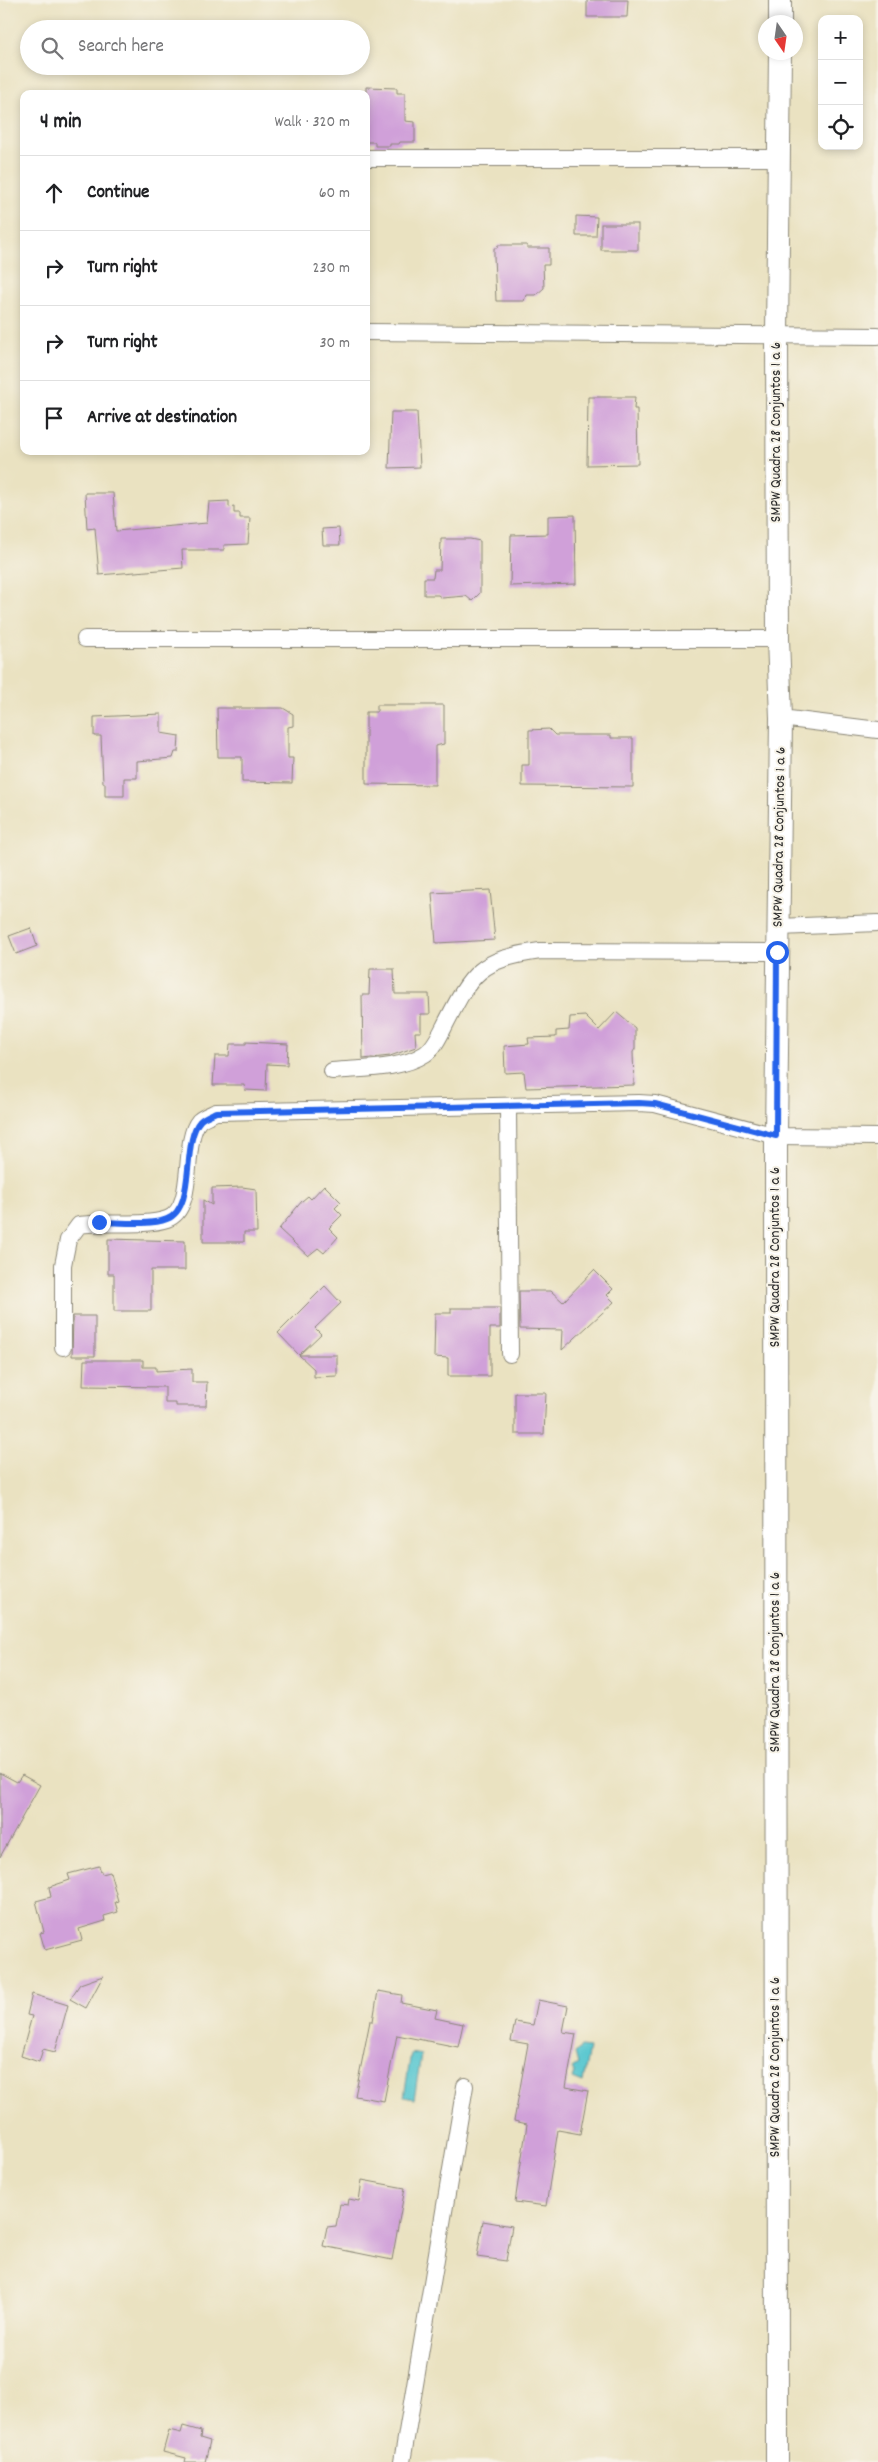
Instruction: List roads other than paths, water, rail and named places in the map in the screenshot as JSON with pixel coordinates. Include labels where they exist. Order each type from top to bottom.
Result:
[{"type":"street","points":[[780,0],[780,15]]},
{"type":"street","name":"SMPW Quadra 28 Conjuntos 1 a 6","points":[[777,2462],[776,1136],[781,718],[778,638],[777,335],[780,60]]},
{"type":"street","points":[[370,158],[779,158]]},
{"type":"street","points":[[370,332],[878,336]]},
{"type":"street","points":[[85,639],[778,638]]},
{"type":"street","points":[[781,718],[878,730]]},
{"type":"street","points":[[779,927],[878,923]]},
{"type":"street","points":[[332,1071],[410,1061],[427,1053],[438,1038],[462,992],[477,973],[497,959],[510,955],[540,950],[777,952]]},
{"type":"street","points":[[63,1347],[63,1265],[68,1240],[79,1225],[99,1222],[166,1220],[174,1216],[179,1208],[185,1187],[193,1136],[200,1120],[216,1112],[655,1104],[776,1136],[878,1137]]},
{"type":"street","points":[[508,1106],[510,1354]]},
{"type":"street","points":[[402,2462],[465,2086]]},
{"type":"water","points":[[581,2047],[589,2048],[583,2083],[573,2079],[575,2073],[572,2068],[578,2064],[575,2053]]},
{"type":"water","points":[[411,2053],[421,2055],[414,2099],[404,2097]]}]
